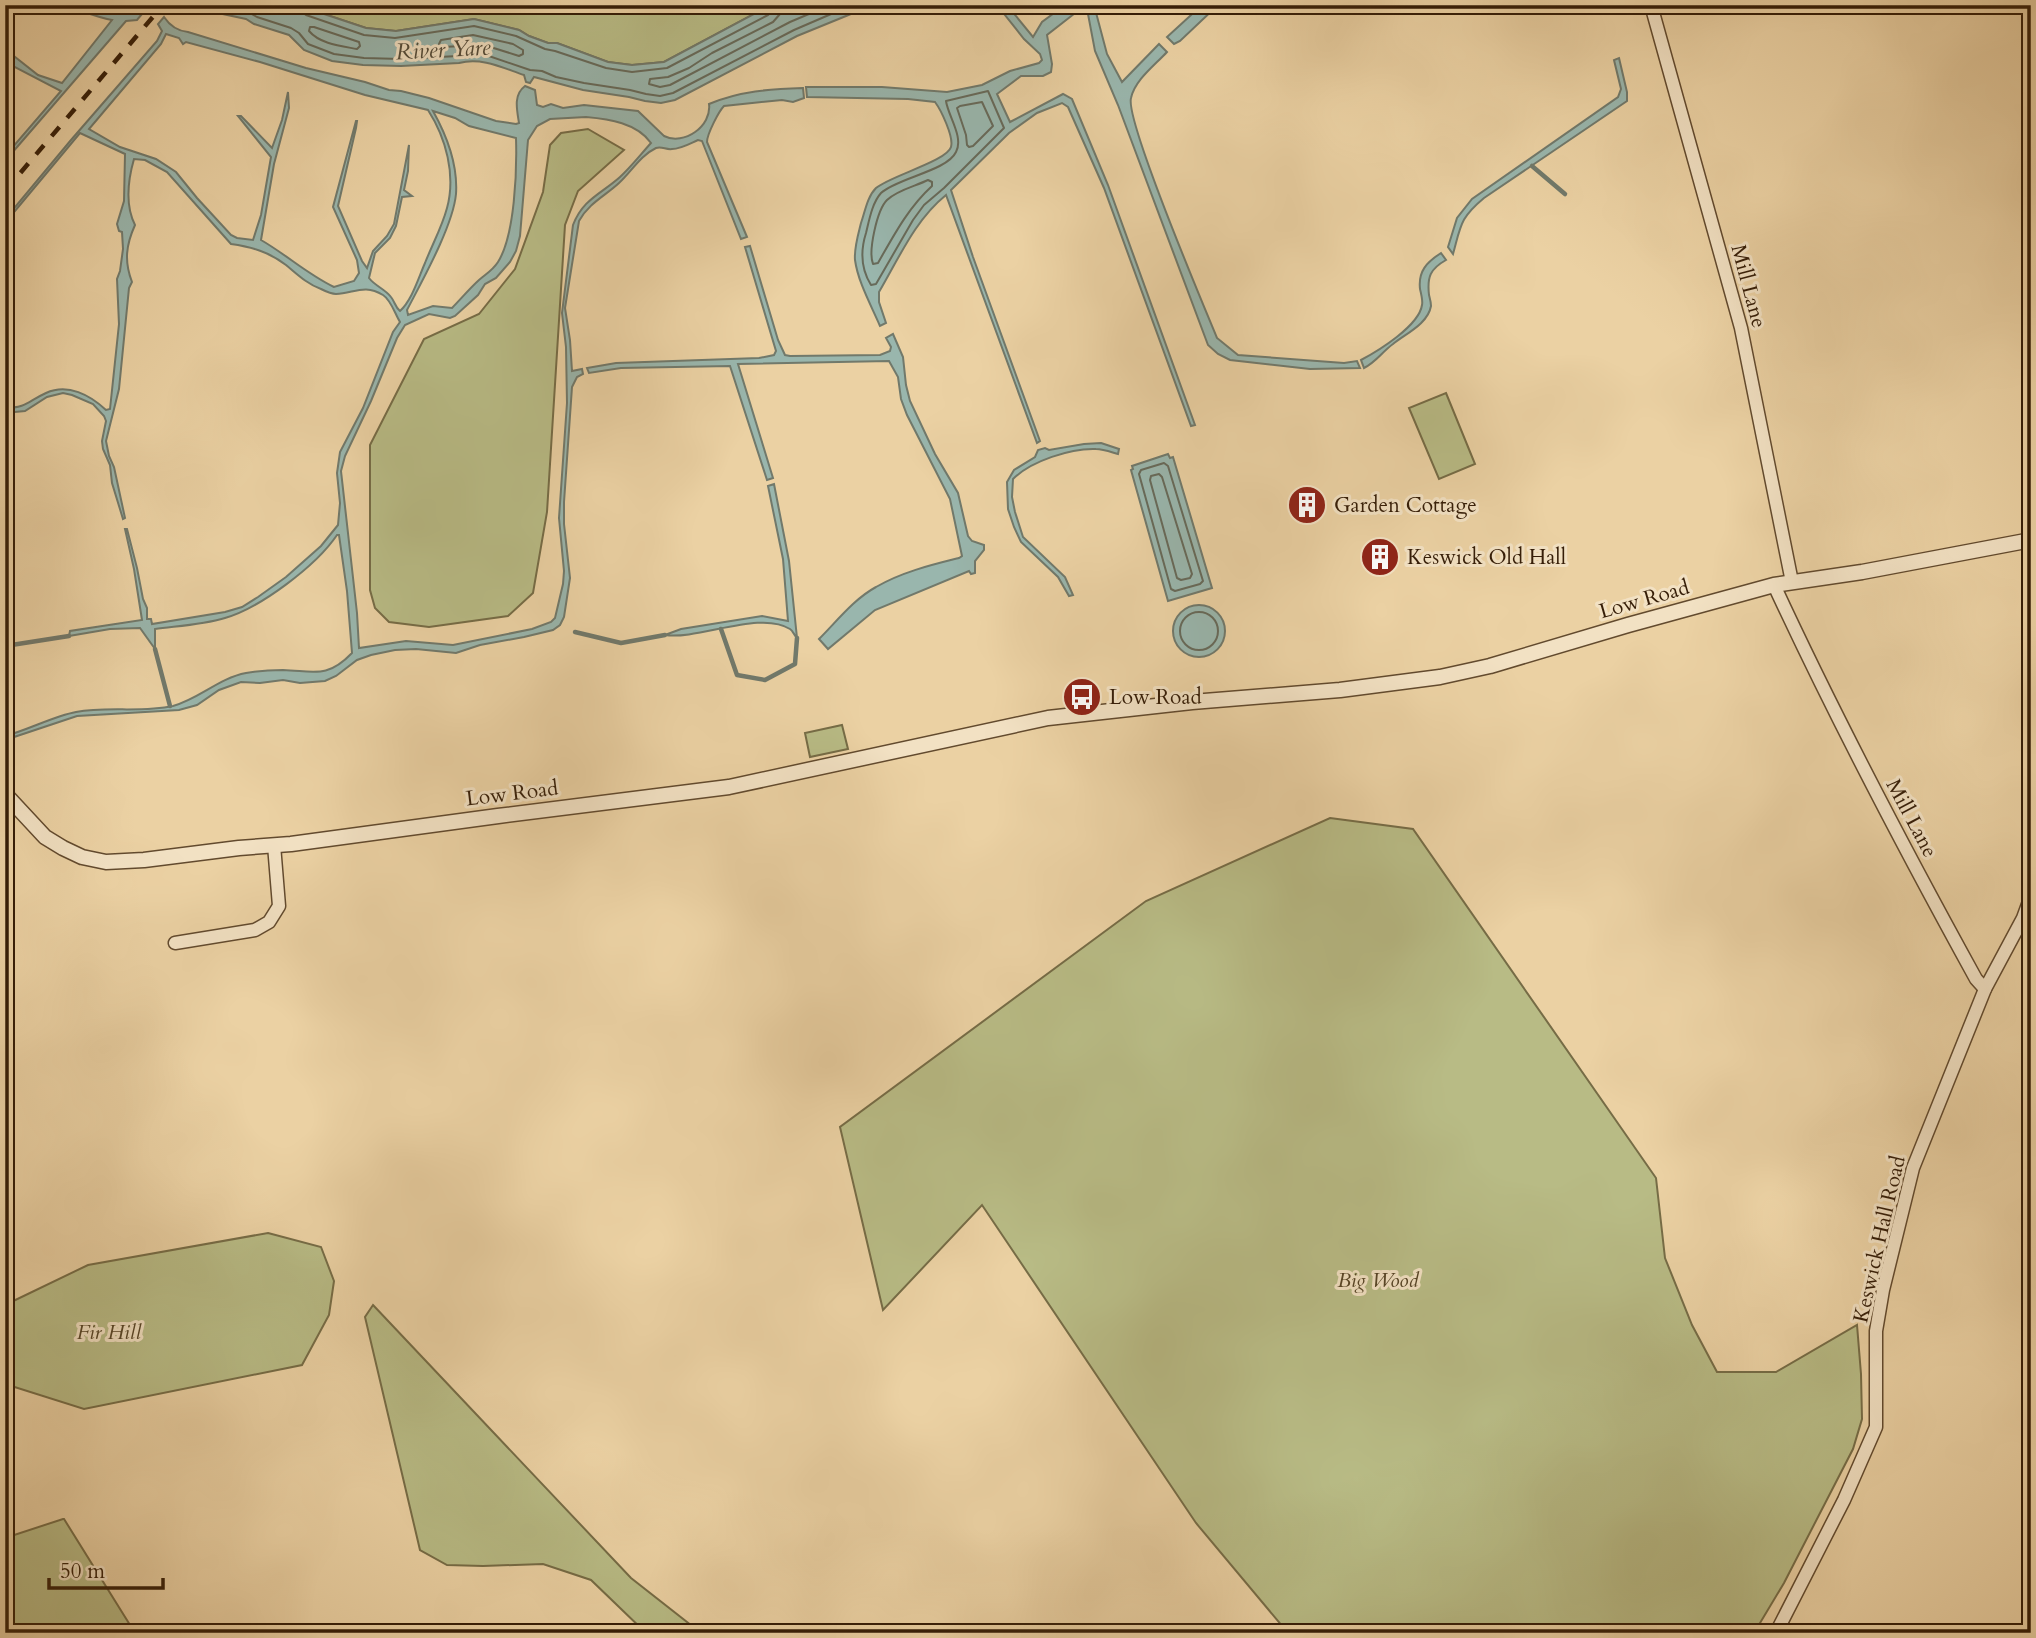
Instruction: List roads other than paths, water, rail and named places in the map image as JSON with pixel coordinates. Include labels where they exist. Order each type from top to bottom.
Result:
[{"type":"street","name":"Mill Lane","points":[[1651,5],[1741,328],[1792,582]]},
{"type":"street","name":"Low Road","points":[[5,794],[45,837],[82,857],[106,862],[274,845],[729,787],[1048,718],[1192,702],[1340,690],[1440,677],[1490,666],[1774,585],[1862,572],[2031,540]]},
{"type":"street","name":"Mill Lane","points":[[1774,585],[1834,712],[1976,979],[1985,989]]},
{"type":"street","points":[[175,943],[255,930],[269,922],[279,906],[274,845]]},
{"type":"street","name":"Keswick Hall Road","points":[[1776,1633],[1844,1500],[1876,1427],[1876,1331],[1895,1236],[1913,1168],[1985,989],[2023,918],[2031,896]]},
{"type":"water","points":[[64,5],[90,5],[121,14],[142,14],[137,20],[126,21],[5,161],[5,156],[61,91],[5,62],[5,49],[38,75],[62,83],[112,20]]},
{"type":"water","name":"River Yare","points":[[200,5],[297,5],[366,28],[396,31],[474,19],[519,30],[548,43],[557,43],[608,62],[632,65],[664,62],[771,5],[873,5],[797,36],[675,100],[661,103],[583,90],[534,77],[530,83],[526,82],[524,75],[484,62],[401,66],[332,61],[304,50],[289,35],[246,19],[204,10]]},
{"type":"water","points":[[997,5],[1007,5],[1033,37],[1042,22],[1065,5],[1094,5],[1107,54],[1122,82],[1159,44],[1167,52],[1136,85],[1131,98],[1132,113],[1166,214],[1217,338],[1238,355],[1344,363],[1357,361],[1360,368],[1310,369],[1230,360],[1208,345],[1095,51],[1088,14],[1079,10],[1047,35],[1051,72],[1043,76],[1021,76],[997,94],[1010,122],[1063,94],[1072,99],[1108,185],[1195,425],[1191,426],[1104,188],[1068,107],[1062,103],[1037,113],[1009,133],[951,190],[1040,441],[1037,443],[946,195],[916,228],[879,292],[879,302],[886,323],[880,326],[862,285],[855,260],[856,242],[867,205],[873,192],[883,183],[940,158],[947,152],[951,147],[949,130],[935,102],[807,97],[806,87],[882,87],[947,92],[982,85],[1010,71],[1039,63],[1042,60],[1040,54],[1024,39]]},
{"type":"water","points":[[1202,5],[1218,5],[1174,44],[1167,37]]},
{"type":"water","points":[[164,17],[180,31],[306,68],[429,98],[496,121],[516,124],[519,123],[517,98],[525,86],[535,90],[537,105],[543,107],[551,104],[563,108],[584,105],[638,111],[664,136],[672,138],[688,136],[695,132],[706,120],[709,104],[732,96],[803,88],[804,98],[793,102],[782,100],[724,106],[711,128],[707,142],[747,237],[741,239],[702,141],[698,140],[679,148],[658,148],[651,151],[619,183],[592,204],[579,221],[565,308],[572,371],[582,369],[583,374],[577,377],[572,387],[564,502],[570,578],[564,617],[560,625],[553,630],[480,645],[456,653],[395,650],[357,660],[325,681],[241,682],[219,690],[197,705],[179,710],[77,716],[5,740],[5,736],[76,712],[173,706],[192,699],[227,679],[246,673],[274,670],[320,672],[335,667],[352,653],[339,535],[302,572],[270,596],[239,613],[199,624],[155,629],[155,649],[140,628],[110,629],[69,636],[70,631],[142,620],[125,529],[147,608],[147,619],[151,619],[152,624],[242,607],[286,577],[321,546],[338,525],[340,503],[337,473],[340,452],[363,408],[393,332],[400,322],[383,295],[364,289],[342,294],[331,293],[311,284],[267,253],[231,244],[167,172],[145,160],[134,159],[128,192],[135,225],[127,253],[132,282],[129,288],[119,389],[106,441],[125,518],[123,519],[112,483],[110,465],[103,449],[106,421],[93,404],[63,393],[47,397],[25,411],[5,413],[5,408],[23,405],[46,393],[62,389],[78,392],[106,410],[110,409],[119,324],[117,279],[123,249],[122,232],[117,224],[124,201],[125,154],[80,133],[5,223],[5,219],[157,41],[162,31],[158,24]],"holes":[[[166,34],[179,38],[183,44],[186,42],[365,95],[428,110],[440,132],[448,157],[450,195],[442,222],[414,289],[400,311],[389,294],[369,278],[375,253],[390,238],[396,226],[402,197],[412,196],[404,190],[409,145],[394,224],[373,251],[367,268],[338,206],[356,121],[333,207],[357,260],[359,273],[354,281],[334,287],[261,240],[274,164],[289,108],[288,92],[272,148],[238,116],[271,157],[261,215],[253,240],[231,235],[176,172],[156,159],[120,147],[89,129],[161,44]],[[433,111],[469,126],[516,138],[515,184],[508,236],[504,250],[492,270],[452,308],[433,306],[408,315],[407,310],[443,237],[454,207],[456,183],[447,140]],[[586,117],[613,121],[638,131],[651,143],[620,177],[587,203],[573,225],[562,313],[566,347],[567,403],[559,518],[564,571],[555,618],[532,629],[453,645],[406,641],[359,648],[341,471],[345,456],[405,325],[429,314],[450,318],[455,316],[510,262],[520,236],[528,140],[537,126],[550,119]]]},
{"type":"water","points":[[1619,58],[1627,101],[1484,198],[1462,223],[1453,254],[1448,247],[1457,218],[1472,199],[1618,97],[1621,89],[1614,60]]},
{"type":"water","points":[[750,246],[785,355],[880,355],[890,351],[891,347],[886,338],[893,334],[903,357],[910,401],[935,454],[958,493],[968,536],[972,541],[984,545],[984,550],[975,561],[975,573],[971,574],[969,571],[875,610],[828,649],[819,639],[868,592],[906,573],[962,556],[950,499],[907,415],[901,399],[898,377],[889,361],[738,364],[773,478],[767,480],[730,366],[621,368],[589,373],[587,368],[616,363],[759,358],[774,355],[776,351],[745,247]]},
{"type":"water","points":[[1441,253],[1446,260],[1436,267],[1429,278],[1431,306],[1425,318],[1364,368],[1361,360],[1397,337],[1414,321],[1422,303],[1422,272]]},
{"type":"water","points":[[1101,443],[1119,449],[1118,454],[1096,449],[1063,453],[1041,461],[1013,479],[1012,497],[1023,537],[1065,577],[1073,595],[1069,596],[1058,577],[1021,542],[1008,509],[1007,482],[1014,470],[1035,457],[1038,450]]},
{"type":"water","points":[[1168,454],[1170,458],[1173,457],[1212,588],[1168,601],[1131,470],[1132,466]]},
{"type":"water","points":[[774,484],[789,561],[797,638],[790,629],[778,624],[763,623],[695,634],[665,635],[681,629],[762,616],[788,621],[783,559],[768,486]]},
{"type":"water","points":[[1199,605],[1209,607],[1217,613],[1223,621],[1223,641],[1217,649],[1209,655],[1199,657],[1189,655],[1181,649],[1175,641],[1173,631],[1175,621],[1181,613],[1189,607]]},
{"type":"waterway","points":[[1532,166],[1565,194]]},
{"type":"waterway","points":[[721,629],[737,675],[765,680],[795,664],[797,638]]},
{"type":"waterway","points":[[575,632],[621,643],[665,635]]},
{"type":"waterway","points":[[5,646],[69,636]]},
{"type":"waterway","points":[[155,649],[170,706]]},
{"type":"railway","points":[[5,191],[163,5]]},
{"type":"place","name":"Garden Cottage","points":[[1307,505]]},
{"type":"place","name":"Keswick Old Hall","points":[[1380,557]]},
{"type":"place","name":"Low Road","points":[[1082,697]]},
{"type":"park label","name":"Big Wood","points":[[1378,1280]]},
{"type":"park label","name":"Fir Hill","points":[[109,1332]]}]
